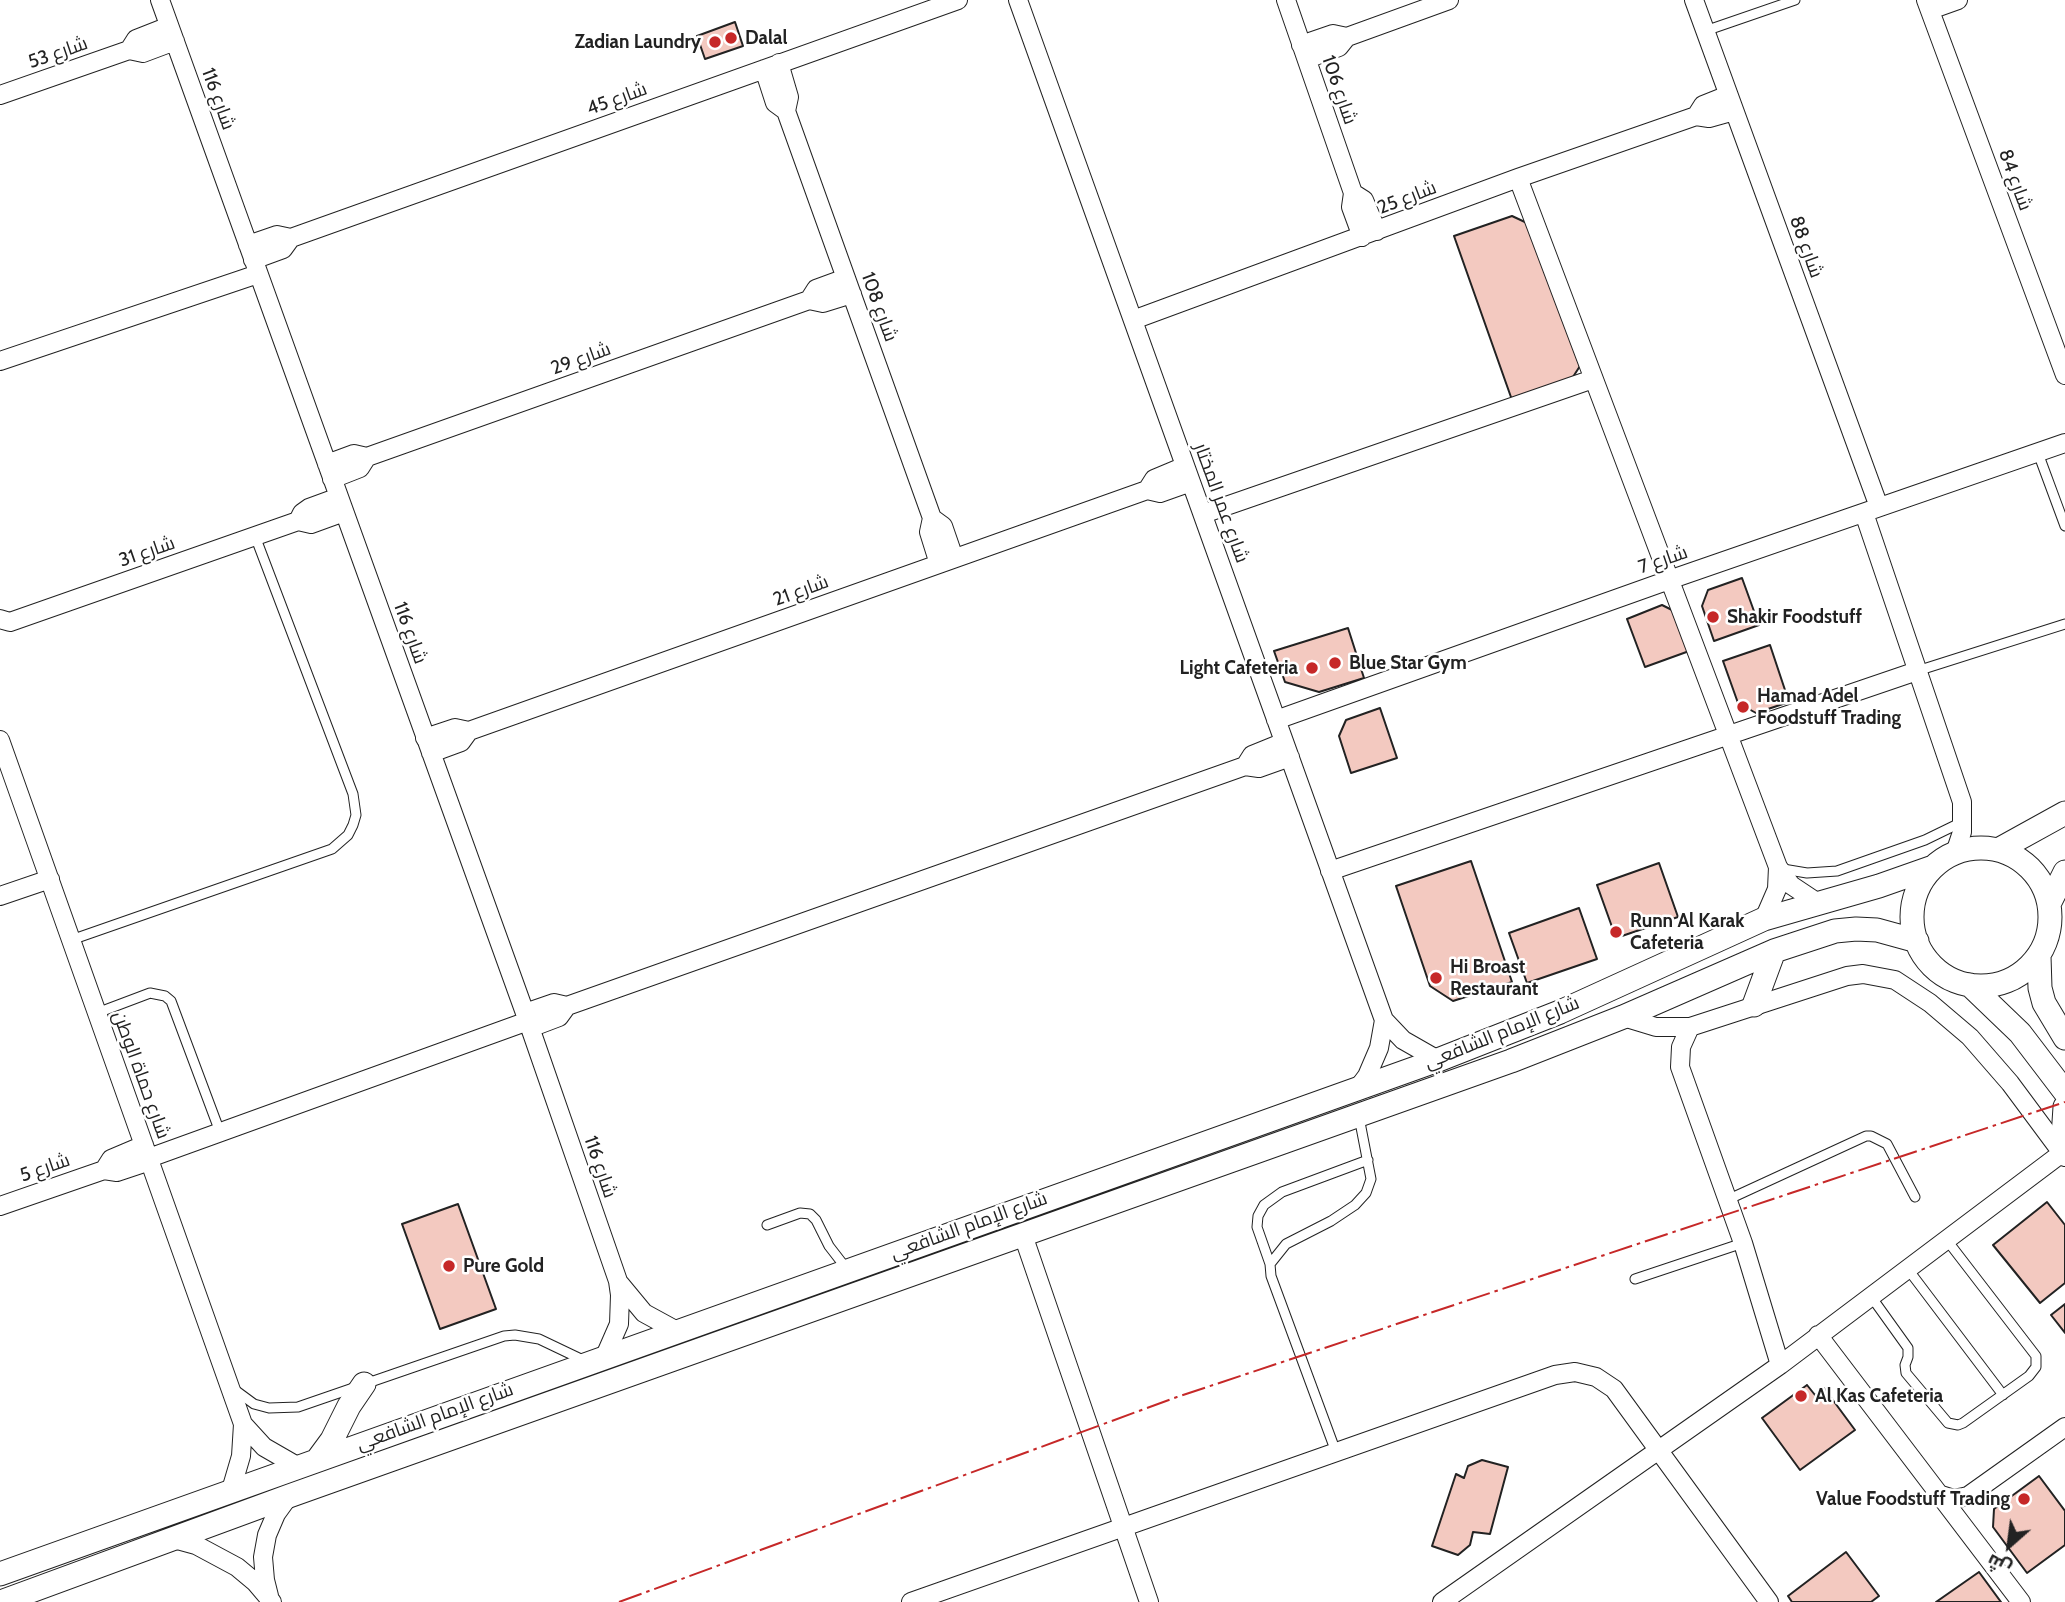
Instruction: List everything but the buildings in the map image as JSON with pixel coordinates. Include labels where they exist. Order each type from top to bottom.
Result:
[{"type":"street","name":"شارع 116","points":[[160,0],[528,1021],[618,1281],[618,1324],[597,1359]]},
{"type":"street","name":"شارع 45","points":[[0,362],[283,249],[290,238],[958,0]]},
{"type":"street","name":"شارع عمر المختار","points":[[1018,0],[1384,1020],[1403,1040],[1437,1060]]},
{"type":"street","name":"شارع 106","points":[[1286,0],[1353,193],[1364,200],[1369,234]]},
{"type":"street","points":[[1304,52],[1333,34],[1347,37],[1449,0]]},
{"type":"street","name":"شارع 88","points":[[1694,0],[1872,510],[1917,671],[1962,802],[1964,821]]},
{"type":"street","points":[[1928,5],[1958,0]]},
{"type":"street","name":"شارع 84","points":[[1928,5],[2065,375]]},
{"type":"street","name":"شارع 53","points":[[0,95],[129,50],[136,39],[172,34]]},
{"type":"street","name":"شارع 108","points":[[772,66],[775,103],[786,111],[932,518],[929,532],[946,561]]},
{"type":"street","name":"شارع 25","points":[[1133,320],[1517,178],[1696,116],[1709,118],[1731,103]]},
{"type":"street","points":[[1517,178],[1778,867],[1791,885],[1818,903]]},
{"type":"street","name":"شارع 29","points":[[330,471],[360,468],[368,457],[809,300],[823,303],[849,286]]},
{"type":"street","points":[[1203,514],[1593,379]]},
{"type":"street","name":"شارع 7","points":[[1276,720],[2065,443]]},
{"type":"street","name":"شارع 21","points":[[428,746],[461,742],[468,731],[1147,490],[1151,482],[1158,477],[1188,474]]},
{"type":"street","name":"شارع 31","points":[[4,625],[298,521],[311,523],[341,504]]},
{"type":"street","points":[[1330,871],[1917,671]]},
{"type":"street","name":"شارع حماة الوطن","points":[[0,740],[243,1424],[242,1456],[231,1490]]},
{"type":"street","name":"شارع 5","points":[[0,1206],[104,1170],[111,1159],[148,1155],[220,1132],[528,1021],[559,1017],[567,1006],[1245,766],[1252,755],[1287,750]]},
{"type":"street","points":[[1998,850],[2065,813]]},
{"type":"street","points":[[1955,853],[1964,821]]},
{"type":"street","points":[[1976,848],[1998,850],[2016,857],[2032,870],[2043,886],[2049,904],[2047,940],[2039,956],[2025,970],[2009,980],[1990,985],[1970,985],[1938,970],[1925,957],[1912,922],[1914,901],[1921,883],[1933,867],[1955,853],[1976,848]]},
{"type":"street","points":[[1763,919],[1777,889],[1778,867]]},
{"type":"street","name":"شارع الإمام الشافعي","points":[[0,1574],[1437,1060],[1551,1016],[1763,919],[1879,886],[1933,867]]},
{"type":"street","points":[[2049,904],[2065,872]]},
{"type":"street","points":[[0,896],[50,879]]},
{"type":"street","name":"شارع الإمام الشافعي","points":[[1,1602],[289,1496],[1536,1051],[1623,1017],[1774,951],[1835,931],[1856,929],[1877,930],[1917,941]]},
{"type":"street","points":[[1754,1005],[1774,951]]},
{"type":"street","points":[[2039,956],[2039,988],[2044,1003],[2063,1033]]},
{"type":"street","points":[[1623,1017],[1656,1027],[1690,1027],[1847,976],[1871,975],[1895,980],[1930,1003],[1970,1037],[2010,1083],[2063,1155]]},
{"type":"street","points":[[1970,985],[2012,1025],[2065,1092]]},
{"type":"street","points":[[1358,1088],[1379,1048],[1384,1020]]},
{"type":"street","points":[[1690,1027],[1681,1047],[1680,1067],[1742,1243],[1780,1365]]},
{"type":"street","points":[[2063,1155],[2065,1107]]},
{"type":"street","points":[[1442,1602],[1780,1365],[1907,1267],[2063,1155]]},
{"type":"street","points":[[1023,1235],[1149,1602]]},
{"type":"street","name":"شارع 116","points":[[618,1281],[644,1313],[677,1331]]},
{"type":"street","points":[[1818,1335],[1935,1493],[2021,1602]]},
{"type":"street","points":[[911,1602],[1555,1375],[1576,1372],[1596,1377],[1614,1389],[1765,1600]]},
{"type":"street","points":[[307,1463],[332,1440],[363,1384]]},
{"type":"street","name":"شارع حماة الوطن","points":[[243,1424],[264,1447],[307,1463]]},
{"type":"street","points":[[1935,1493],[1954,1499],[1968,1496],[2065,1427]]},
{"type":"street","points":[[271,1601],[265,1580],[265,1546],[276,1514],[289,1496]]},
{"type":"street","points":[[174,1539],[196,1545],[237,1567],[255,1582],[271,1601]]},
{"type":"lane","points":[[1705,31],[1795,0]]},
{"type":"lane","points":[[2038,453],[2065,526]]},
{"type":"lane","points":[[71,940],[332,849],[348,835],[353,825],[356,815],[353,794],[255,536]]},
{"type":"lane","points":[[1917,671],[2065,624]]},
{"type":"lane","points":[[1778,867],[1807,873],[1837,871],[1925,841],[1964,821]]},
{"type":"lane","points":[[97,1013],[150,993],[165,996],[171,1001],[220,1132]]},
{"type":"lane","points":[[1270,1264],[1286,1244],[1331,1221],[1361,1199],[1370,1187],[1368,1160],[1359,1115]]},
{"type":"lane","points":[[1727,1200],[1871,1136],[1887,1144],[1914,1197]]},
{"type":"lane","points":[[1336,1452],[1271,1276],[1270,1264],[1257,1227],[1258,1216],[1264,1205],[1282,1192],[1368,1160]]},
{"type":"lane","points":[[767,1225],[800,1213],[810,1214],[847,1270]]},
{"type":"lane","points":[[1870,1295],[1908,1348],[1906,1373],[1948,1423],[1963,1423],[2034,1373],[2036,1356],[1946,1239]]},
{"type":"lane","points":[[1635,1279],[1742,1243]]},
{"type":"lane","points":[[1907,1267],[2003,1395]]},
{"type":"lane","points":[[230,1386],[254,1404],[283,1409],[298,1407],[504,1336],[515,1335],[539,1339],[597,1359]]},
{"type":"power","points":[[619,1602],[1177,1397],[2065,1102]]},
{"type":"place","name":"Dalal","points":[[731,38]]},
{"type":"place","name":"Zadian Laundry","points":[[715,42]]},
{"type":"place","name":"Shakir Foodstuff","points":[[1713,617]]},
{"type":"place","name":"Blue Star Gym","points":[[1335,663]]},
{"type":"place","name":"Light Cafeteria","points":[[1312,668]]},
{"type":"place","name":"Hamad Adel Foodstuff Trading","points":[[1743,707]]},
{"type":"place","name":"Runn Al Karak Cafeteria","points":[[1616,932]]},
{"type":"place","name":"Hi Broast Restaurant","points":[[1436,978]]},
{"type":"place","name":"Pure Gold","points":[[449,1266]]},
{"type":"place","name":"Al Kas Cafeteria","points":[[1801,1396]]},
{"type":"place","name":"Value Foodstuff Trading","points":[[2024,1499]]}]
